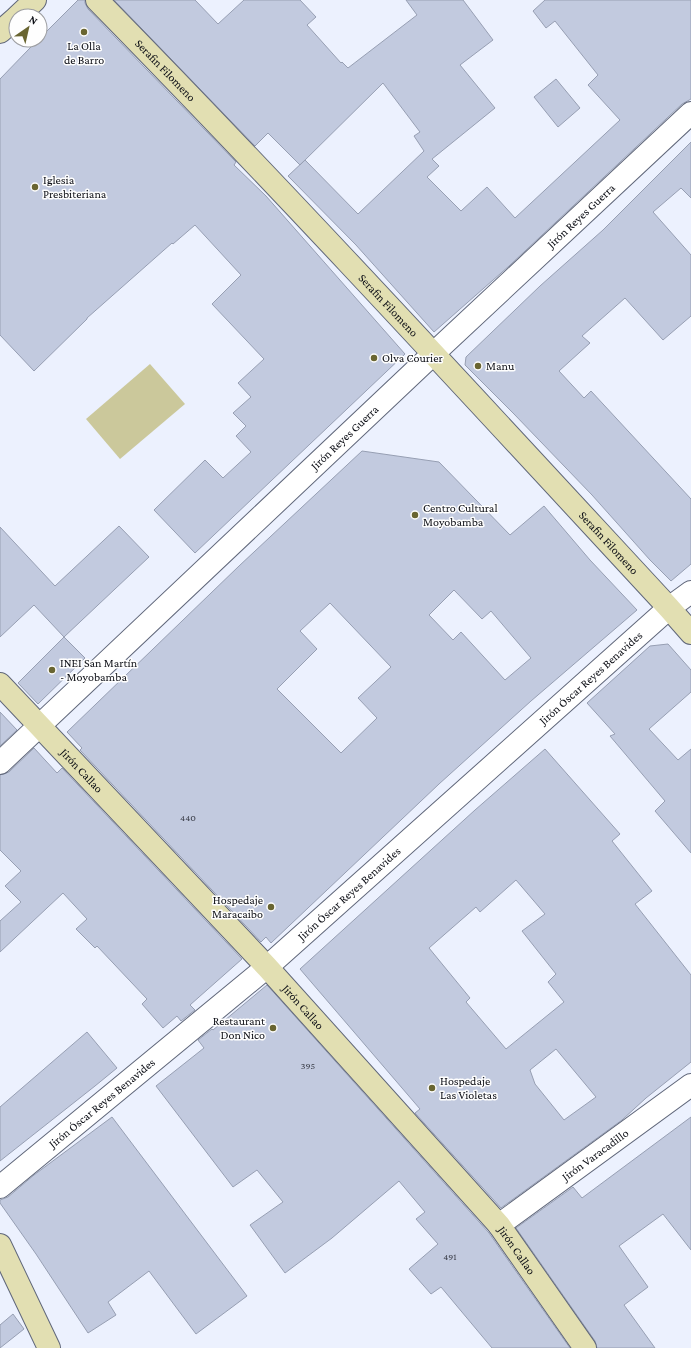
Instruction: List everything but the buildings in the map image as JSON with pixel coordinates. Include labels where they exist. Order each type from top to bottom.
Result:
[{"type":"street","points":[[27,8],[35,0]]},
{"type":"street","name":"Serafin Filomeno","points":[[97,0],[195,101],[433,354],[691,633]]},
{"type":"street","points":[[0,32],[8,25]]},
{"type":"street","name":"Jirón Reyes Guerra","points":[[0,763],[433,354],[691,113]]},
{"type":"street","name":"Jirón Óscar Reyes Benavides","points":[[0,1187],[267,968],[669,608],[691,592]]},
{"type":"street","name":"Jirón Callao","points":[[0,684],[267,968],[500,1225],[585,1348]]},
{"type":"street","name":"Jirón Varacadillo","points":[[500,1225],[691,1085]]},
{"type":"street","points":[[0,1245],[49,1348]]},
{"type":"shaded area","points":[[150,364],[185,404],[120,459],[86,419]]},
{"type":"place","name":"La Olla de Barro","points":[[84,32]]},
{"type":"place","name":"Iglesia Presbiteriana","points":[[35,187]]},
{"type":"place","name":"Olva Courier","points":[[374,358]]},
{"type":"place","name":"Manu","points":[[478,366]]},
{"type":"place","name":"Centro Cultural Moyobamba","points":[[415,515]]},
{"type":"place","name":"INEI San Martín - Moyobamba","points":[[52,670]]},
{"type":"place","name":"Hospedaje Maracaibo","points":[[271,907]]},
{"type":"place","name":"Restaurant Don Nico","points":[[273,1028]]},
{"type":"place","name":"Hospedaje Las Violetas","points":[[432,1088]]}]
